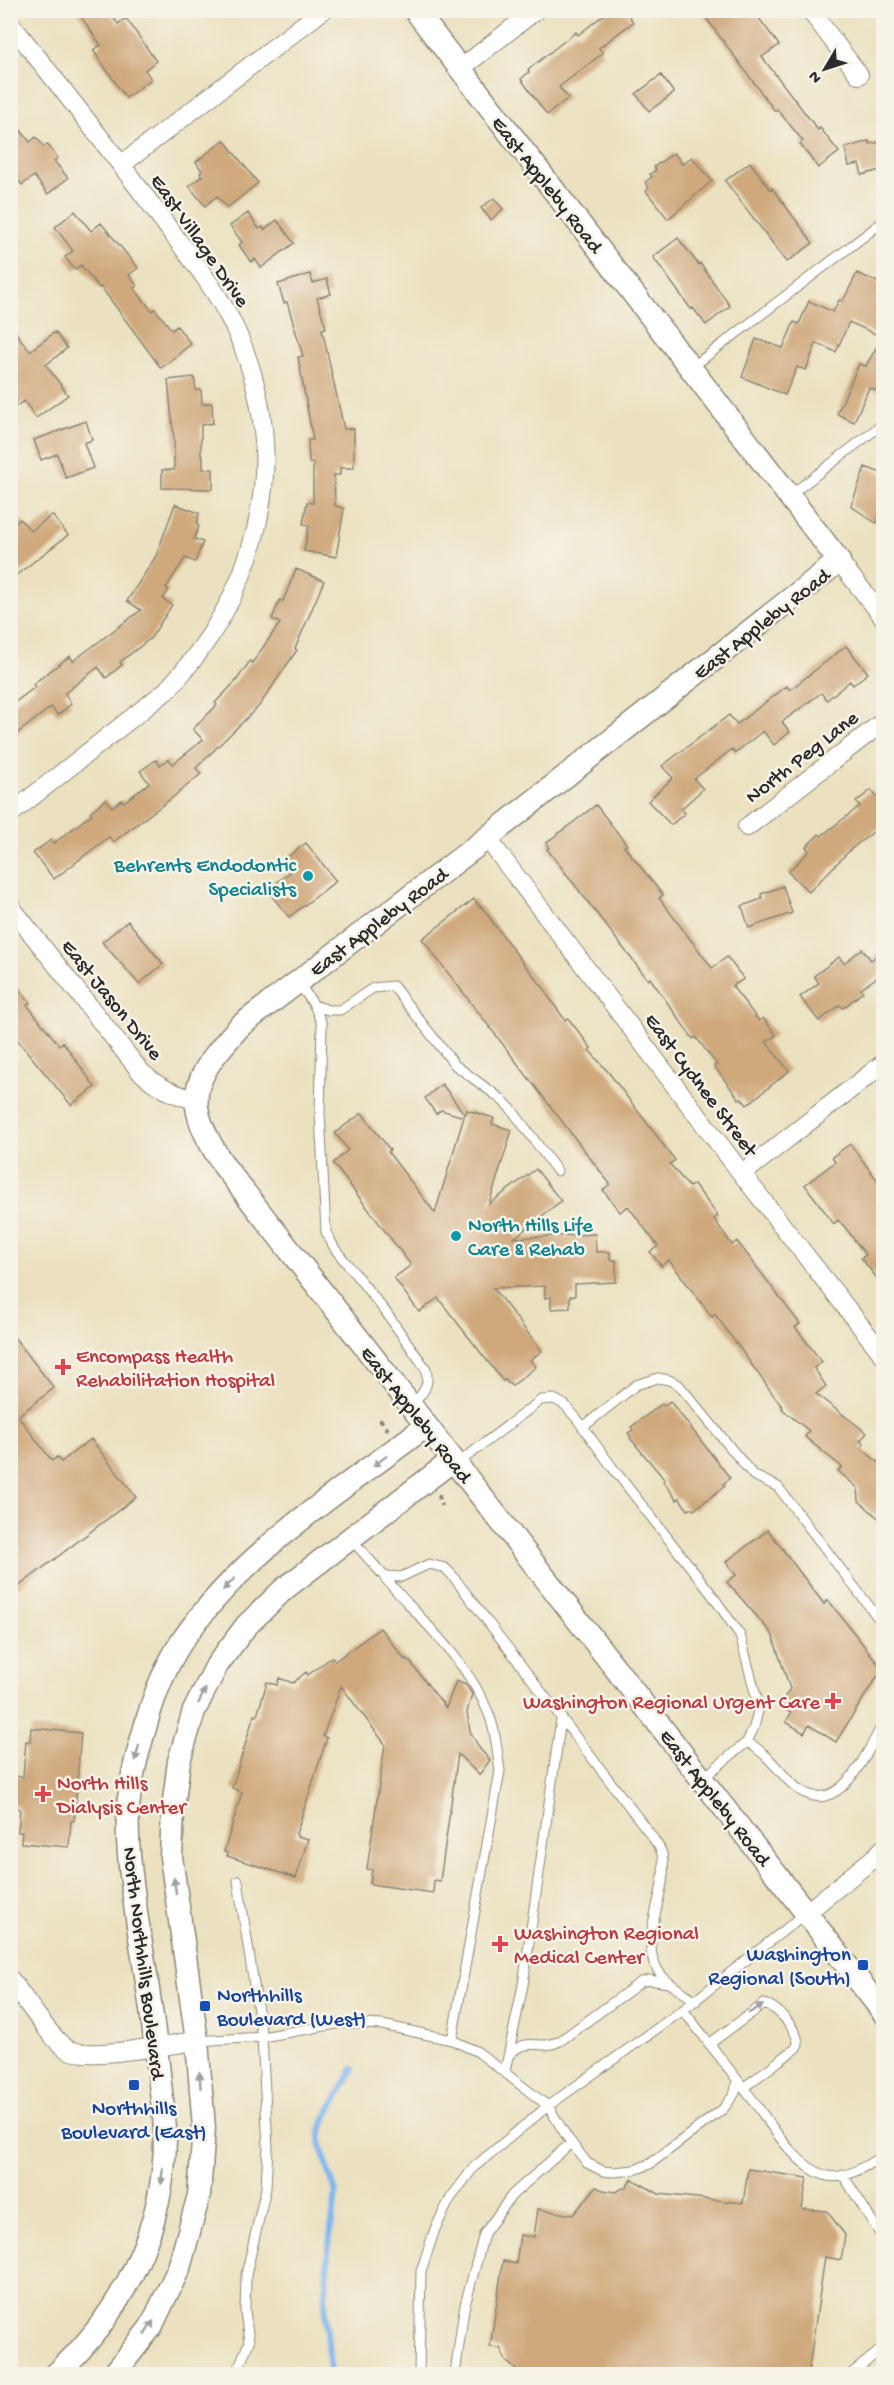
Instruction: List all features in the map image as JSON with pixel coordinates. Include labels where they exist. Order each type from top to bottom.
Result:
[{"type":"street","points":[[121,165],[323,10]]},
{"type":"street","name":"East Appleby Road","points":[[415,10],[839,561],[487,838],[240,1026],[219,1049],[200,1081],[195,1100],[199,1122],[224,1166],[884,2013]]},
{"type":"street","points":[[459,69],[536,10]]},
{"type":"street","points":[[810,10],[859,75]]},
{"type":"street","name":"East Village Drive","points":[[10,23],[208,281],[243,345],[256,385],[265,443],[265,481],[259,515],[244,570],[230,604],[207,642],[188,668],[142,711],[10,814]]},
{"type":"street","points":[[839,561],[884,618]]},
{"type":"street","name":"North Peg Lane","points":[[747,827],[884,721]]},
{"type":"street","name":"East Cydnee Street","points":[[487,838],[742,1174],[884,1356]]},
{"type":"street","name":"East Jason Drive","points":[[10,906],[140,1071],[169,1093],[195,1100]]},
{"type":"street","points":[[742,1174],[884,1063]]},
{"type":"street","name":"North Northhills Boulevard","points":[[56,2374],[78,2354],[117,2305],[145,2246],[161,2187],[165,2134],[157,2046],[129,1864],[128,1809],[136,1758],[153,1700],[181,1643],[217,1596],[258,1554],[426,1426]]},
{"type":"street","name":"North Northhills Boulevard","points":[[114,2374],[151,2328],[179,2268],[199,2195],[204,2128],[197,2041],[171,1857],[173,1809],[179,1761],[194,1711],[217,1665],[246,1626],[284,1589],[455,1462]]},
{"type":"street","points":[[806,1913],[884,1848]]},
{"type":"street","points":[[10,1978],[68,2050],[89,2055],[197,2041]]},
{"type":"lane","points":[[691,368],[884,221]]},
{"type":"lane","points":[[789,496],[884,423]]},
{"type":"lane","points":[[298,982],[314,1005],[322,1033],[320,1113],[326,1232],[335,1249],[385,1311],[426,1369],[428,1379],[426,1390],[411,1406]]},
{"type":"lane","points":[[314,1005],[328,1010],[340,1010],[373,988],[393,986],[455,1065],[501,1099],[512,1110],[557,1171]]},
{"type":"lane","points":[[583,1426],[636,1385],[658,1378],[679,1385],[753,1475],[778,1487],[883,1623]]},
{"type":"lane","points":[[455,1462],[541,1400],[554,1399],[565,1405],[583,1426],[710,1592],[740,1635],[759,1707],[754,1727],[747,1742],[702,1779]]},
{"type":"lane","points":[[351,1538],[471,1678],[489,1713],[495,1739],[500,1771],[452,2040]]},
{"type":"lane","points":[[384,1576],[401,1577],[429,1564],[445,1568],[651,1835],[662,1853],[661,1887],[650,1936],[651,1955],[661,1975],[696,2001]]},
{"type":"lane","points":[[505,2071],[525,1974],[561,1719]]},
{"type":"lane","points":[[747,1742],[762,1750],[802,1791],[815,1798],[827,1797],[848,1780],[884,1722]]},
{"type":"lane","points":[[236,2374],[249,2342],[245,2311],[246,2276],[266,2188],[268,2147],[262,2037],[238,1881]]},
{"type":"lane","points":[[419,2374],[421,2271],[435,2229],[450,2199],[474,2167],[548,2106],[696,2001],[806,1913]]},
{"type":"lane","points":[[508,2056],[524,2044],[550,2046],[560,2041],[641,1982],[649,1980],[670,1983]]},
{"type":"lane","points":[[709,2044],[764,2004],[774,2007],[796,2034],[798,2044],[795,2049],[744,2088]]},
{"type":"lane","points":[[683,2010],[781,2139],[804,2163],[824,2176],[843,2175],[884,2155]]},
{"type":"lane","points":[[197,2041],[262,2037],[342,2023],[382,2025],[452,2040],[478,2052],[548,2106],[587,2163],[595,2168],[614,2172],[642,2167],[723,2109],[735,2093],[737,2080]]},
{"type":"lane","points":[[455,2374],[464,2309],[484,2234],[512,2195],[571,2142]]},
{"type":"lane","points":[[843,2175],[884,2240]]},
{"type":"lane","points":[[851,2374],[884,2347]]},
{"type":"building","points":[[76,10],[108,10],[118,24],[126,18],[156,61],[145,70],[151,79],[126,98],[93,50],[101,45]]},
{"type":"building","points":[[610,10],[625,10],[633,22],[599,48],[603,53],[559,87],[568,98],[547,115],[521,79],[529,72],[528,70],[563,42],[576,32],[578,35]]},
{"type":"building","points":[[700,10],[753,10],[779,45],[762,57],[818,130],[820,128],[839,152],[818,168],[800,144],[803,141],[777,109],[775,111]]},
{"type":"building","points":[[661,75],[674,93],[649,111],[636,94]]},
{"type":"building","points":[[10,117],[30,142],[36,137],[44,147],[47,144],[58,158],[54,161],[68,178],[48,194],[34,176],[22,185],[10,170]]},
{"type":"building","points":[[224,140],[258,183],[227,208],[217,196],[205,206],[189,186],[202,176],[200,173],[202,171],[196,162]]},
{"type":"building","points":[[869,141],[870,144],[884,141],[884,169],[862,175],[859,164],[849,166],[845,148]]},
{"type":"building","points":[[674,153],[682,164],[692,157],[712,181],[668,219],[646,191],[649,188],[645,182],[652,177],[650,174],[656,170],[654,167]]},
{"type":"building","points":[[750,162],[813,243],[787,262],[725,181]]},
{"type":"building","points":[[494,198],[503,209],[491,220],[481,208]]},
{"type":"building","points":[[75,211],[91,231],[101,223],[138,268],[129,275],[137,286],[134,288],[152,311],[155,309],[172,330],[177,326],[191,344],[161,368],[101,287],[99,288],[81,265],[75,270],[65,257],[73,251],[55,227]]},
{"type":"building","points":[[248,213],[259,229],[263,227],[264,230],[277,220],[294,243],[261,268],[255,259],[251,262],[239,245],[242,242],[230,226]]},
{"type":"building","points":[[678,238],[698,264],[700,263],[730,306],[706,325],[693,308],[691,309],[653,257]]},
{"type":"building","points":[[857,273],[884,285],[884,393],[869,388],[854,422],[837,414],[859,364],[866,366],[882,337],[849,322],[836,352],[816,343],[806,370],[797,367],[785,395],[742,377],[756,339],[783,348],[794,322],[799,324],[809,301],[833,312],[839,300],[843,301]]},
{"type":"building","points":[[310,274],[313,283],[327,279],[331,294],[317,298],[326,328],[322,329],[344,429],[354,429],[354,468],[340,468],[340,475],[334,475],[335,506],[344,508],[336,557],[304,551],[309,525],[303,524],[307,502],[313,503],[313,463],[309,463],[308,440],[313,440],[298,357],[303,356],[287,302],[284,303],[278,284]]},
{"type":"building","points":[[10,326],[30,351],[55,332],[67,348],[46,365],[68,395],[36,418],[24,401],[17,406],[10,396]]},
{"type":"building","points":[[194,377],[196,390],[201,390],[202,404],[212,403],[213,423],[201,425],[201,456],[203,456],[203,469],[213,469],[213,489],[162,488],[162,470],[174,470],[174,440],[168,380]]},
{"type":"building","points":[[86,421],[92,440],[84,443],[93,468],[66,478],[57,454],[41,460],[34,440]]},
{"type":"building","points":[[865,467],[884,474],[884,513],[876,523],[851,506]]},
{"type":"building","points":[[175,504],[199,513],[197,525],[199,526],[194,539],[203,542],[195,562],[185,558],[166,588],[169,590],[163,599],[172,605],[151,638],[120,662],[122,665],[106,678],[98,667],[65,693],[71,704],[58,715],[51,707],[10,739],[10,706],[35,687],[33,684],[70,656],[73,661],[141,610],[127,601],[156,556]]},
{"type":"building","points":[[52,515],[68,535],[10,580],[10,527],[20,519],[31,531]]},
{"type":"building","points":[[296,569],[324,581],[295,649],[297,650],[259,706],[196,768],[201,774],[113,842],[109,837],[54,879],[33,853],[51,840],[54,843],[92,814],[90,812],[106,799],[112,807],[122,800],[124,802],[149,783],[140,771],[156,760],[160,765],[169,759],[173,764],[203,740],[193,729],[217,705],[215,703],[236,681],[250,661],[252,663],[280,623],[272,619],[280,600],[283,601]]},
{"type":"building","points":[[846,646],[868,673],[853,685],[850,681],[827,700],[821,693],[782,722],[790,732],[774,745],[763,731],[735,753],[732,749],[694,779],[703,789],[681,809],[685,813],[671,825],[648,801],[673,778],[662,766],[729,715],[737,724],[787,686],[790,690]]},
{"type":"building","points":[[871,790],[884,806],[884,824],[851,849],[809,892],[788,872],[809,851],[806,847],[819,834],[821,836],[860,806],[856,802]]},
{"type":"building","points":[[596,805],[627,845],[624,846],[663,895],[659,898],[712,968],[727,957],[744,979],[732,986],[759,1021],[763,1018],[776,1035],[766,1042],[789,1071],[747,1105],[741,1098],[739,1099],[696,1037],[693,1039],[650,978],[648,980],[547,849],[549,848],[546,843]]},
{"type":"building","name":"Behrents Endodontic Specialists","points":[[306,843],[336,881],[289,917],[267,890],[290,872],[281,862]]},
{"type":"building","points":[[783,886],[792,913],[749,928],[742,906],[762,899],[761,894]]},
{"type":"building","points":[[474,899],[547,992],[565,1020],[568,1018],[591,1048],[589,1050],[675,1160],[670,1164],[689,1187],[694,1184],[718,1216],[714,1219],[732,1245],[737,1241],[800,1324],[795,1327],[822,1362],[814,1368],[826,1386],[816,1394],[867,1433],[860,1441],[864,1444],[861,1448],[878,1462],[884,1462],[884,1523],[859,1501],[858,1488],[838,1471],[842,1467],[805,1437],[809,1431],[782,1409],[715,1314],[712,1317],[669,1260],[661,1266],[650,1252],[658,1246],[628,1206],[620,1212],[603,1190],[610,1184],[422,939]]},
{"type":"building","points":[[128,921],[163,964],[139,984],[102,942]]},
{"type":"building","points":[[862,949],[871,960],[884,951],[884,972],[861,989],[863,992],[843,1008],[840,1005],[819,1021],[800,997],[819,983],[814,976],[839,957],[844,963]]},
{"type":"building","points":[[10,978],[30,1003],[27,1005],[59,1045],[63,1042],[95,1087],[71,1105],[10,1031]]},
{"type":"building","name":"North Hills Life Care & Rehab","points":[[442,1084],[465,1115],[467,1110],[494,1118],[492,1124],[512,1130],[489,1204],[536,1169],[561,1201],[514,1238],[595,1234],[596,1252],[610,1252],[610,1260],[616,1260],[616,1282],[575,1284],[575,1296],[570,1296],[570,1308],[551,1309],[551,1297],[545,1298],[545,1286],[493,1288],[542,1351],[530,1360],[536,1367],[512,1386],[505,1380],[503,1381],[438,1298],[419,1312],[394,1278],[411,1265],[333,1163],[348,1150],[335,1133],[362,1113],[390,1150],[388,1152],[435,1213],[464,1117],[441,1110],[436,1114],[425,1098]]},
{"type":"building","points":[[850,1144],[884,1189],[884,1287],[861,1258],[866,1255],[844,1226],[838,1220],[834,1224],[805,1185],[835,1162],[832,1157]]},
{"type":"building","points":[[10,1332],[54,1388],[18,1416],[52,1461],[57,1457],[61,1462],[91,1439],[136,1497],[10,1593]]},
{"type":"building","points":[[670,1401],[730,1478],[723,1484],[725,1486],[694,1510],[692,1508],[688,1510],[679,1498],[677,1500],[663,1481],[665,1480],[628,1433],[633,1430],[631,1427],[662,1404],[664,1406]]},
{"type":"building","points":[[768,1530],[824,1604],[828,1600],[884,1671],[876,1678],[836,1742],[809,1725],[804,1733],[786,1722],[791,1713],[779,1706],[790,1689],[772,1634],[727,1582],[736,1575],[726,1562]]},
{"type":"building","points":[[380,1628],[446,1708],[456,1681],[466,1685],[472,1694],[467,1712],[470,1731],[480,1749],[490,1760],[479,1775],[458,1754],[440,1881],[434,1880],[433,1893],[370,1884],[372,1870],[367,1869],[385,1744],[341,1686],[323,1736],[327,1738],[296,1834],[308,1839],[296,1878],[227,1856],[228,1853],[224,1852],[242,1792],[232,1788],[254,1715],[257,1716],[267,1682],[277,1685],[279,1678],[293,1683],[306,1672],[308,1675],[332,1657],[335,1661]]},
{"type":"building","name":"North Hills Dialysis Center","points":[[31,1728],[81,1733],[74,1821],[71,1821],[69,1847],[21,1843],[22,1832],[18,1832],[20,1809],[17,1805],[10,1804],[10,1783],[15,1783],[15,1776],[23,1777],[26,1741],[30,1742]]},
{"type":"building","points":[[748,2169],[807,2178],[802,2209],[827,2211],[845,2235],[841,2260],[825,2257],[808,2374],[561,2374],[545,2372],[521,2374],[506,2361],[500,2348],[490,2347],[503,2261],[516,2264],[520,2235],[534,2237],[538,2209],[573,2215],[596,2187],[615,2192],[626,2187],[632,2179],[659,2194],[743,2203]]},
{"type":"waterway","points":[[330,2374],[325,2300],[328,2251],[336,2193],[321,2147],[320,2136],[324,2121],[353,2069]]},
{"type":"place","name":"Behrents Endodontic Specialists","points":[[308,876]]},
{"type":"place","name":"North Hills Life Care & Rehab","points":[[456,1236]]},
{"type":"place","name":"Encompass Health Rehabilitation Hospital","points":[[63,1367]]},
{"type":"place","name":"Washington Regional Urgent Care","points":[[833,1701]]},
{"type":"place","name":"North Hills Dialysis Center","points":[[43,1794]]},
{"type":"place","name":"Washington Regional Medical Center","points":[[500,1944]]},
{"type":"place","name":"Washington Regional (South)","points":[[863,1965]]},
{"type":"place","name":"Northhills Boulevard (West)","points":[[205,2006]]},
{"type":"place","name":"Northhills Boulevard (East)","points":[[134,2085]]}]
